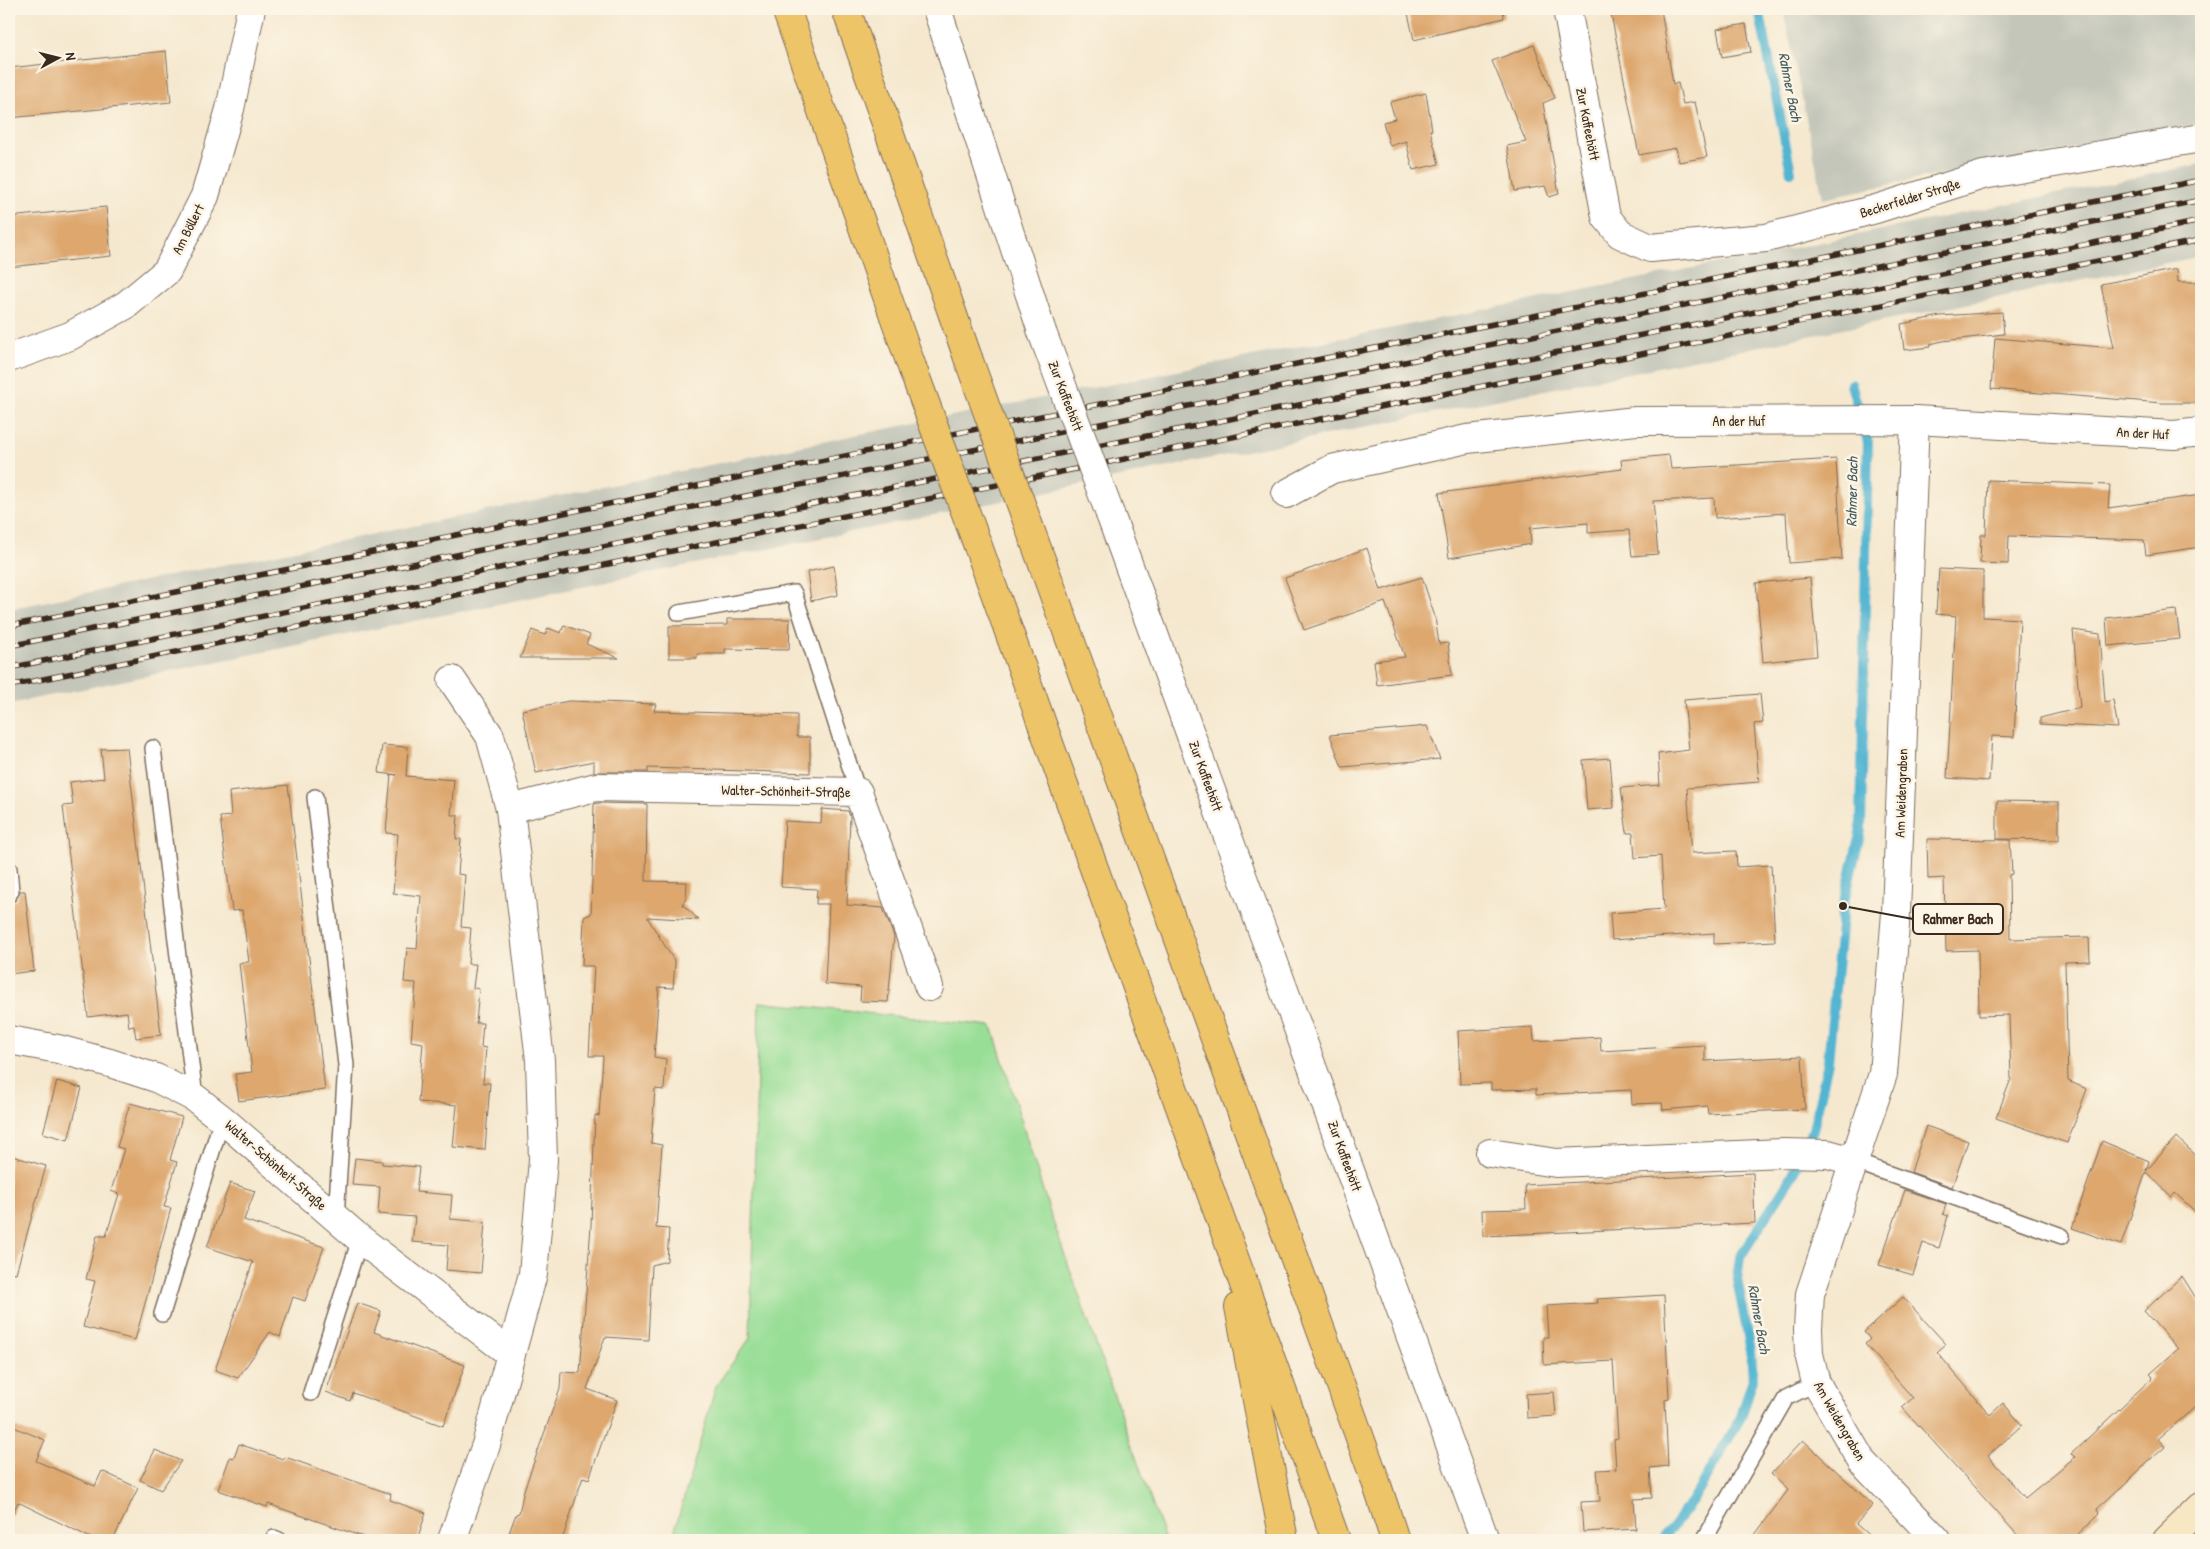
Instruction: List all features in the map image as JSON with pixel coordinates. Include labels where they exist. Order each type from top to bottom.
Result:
[{"type":"highway","points":[[786,9],[912,367],[1224,1224],[1336,1540]]},
{"type":"highway","points":[[846,9],[968,358],[1376,1482],[1395,1540]]},
{"type":"highway","points":[[1224,1224],[1284,1540]]},
{"type":"main road","points":[[2167,1540],[2201,1507]]},
{"type":"street","name":"Am Böllert","points":[[9,358],[70,336],[126,305],[167,271],[205,196],[230,109],[251,9]]},
{"type":"street","name":"Zur Kaffeehött","points":[[937,9],[1042,332],[1484,1540]]},
{"type":"street","name":"Zur Kaffeehött","points":[[1567,9],[1606,218],[1620,234]]},
{"type":"street","name":"Beckerfelder Straße","points":[[1620,234],[1650,248],[1766,238],[1876,209],[1983,176],[2201,138]]},
{"type":"street","name":"An der Huf","points":[[1286,494],[1332,469],[1467,439],[1636,421],[1915,420],[2174,435],[2201,432]]},
{"type":"street","name":"Am Weidengraben","points":[[1915,420],[1896,913],[1883,1074],[1841,1158],[1810,1294],[1808,1329],[1809,1354],[1816,1384],[1863,1463],[1937,1540]]},
{"type":"street","points":[[452,680],[490,736],[510,809],[540,1060],[543,1160],[533,1274],[486,1445],[452,1540]]},
{"type":"street","name":"Walter-Schönheit-Straße","points":[[510,809],[596,787],[858,792],[929,987]]},
{"type":"street","name":"Walter-Schönheit-Straße","points":[[9,1040],[58,1049],[110,1063],[156,1078],[195,1098],[222,1119],[360,1239],[511,1354]]},
{"type":"street","points":[[1490,1153],[1556,1162],[1782,1153],[1841,1158]]},
{"type":"lane","points":[[679,613],[794,593],[858,792]]},
{"type":"lane","points":[[153,748],[195,1098]]},
{"type":"lane","points":[[315,797],[346,1065],[336,1217]]},
{"type":"lane","points":[[9,869],[12,891],[9,894]]},
{"type":"lane","points":[[162,1314],[222,1119]]},
{"type":"lane","points":[[1841,1158],[2062,1236]]},
{"type":"lane","points":[[311,1393],[360,1239]]},
{"type":"lane","points":[[1704,1540],[1786,1398],[1816,1384]]},
{"type":"shaded area","points":[[1783,9],[2201,9],[2201,123],[1823,198]]},
{"type":"shaded area","points":[[2201,164],[2201,256],[9,704],[9,609],[851,436],[1784,250]]},
{"type":"green space","points":[[759,1002],[992,1026],[1050,1213],[1165,1540],[672,1540],[716,1386],[750,1338]]},
{"type":"building","points":[[1407,9],[1503,9],[1504,18],[1414,40]]},
{"type":"building","points":[[1610,9],[1661,9],[1673,84],[1678,83],[1683,104],[1695,102],[1707,157],[1679,162],[1676,148],[1639,155]]},
{"type":"building","points":[[1746,24],[1751,52],[1722,57],[1717,29]]},
{"type":"building","points":[[1534,45],[1555,98],[1543,103],[1559,194],[1549,197],[1545,186],[1515,191],[1507,146],[1526,142],[1492,61]]},
{"type":"building","points":[[166,51],[171,102],[9,118],[9,68]]},
{"type":"building","points":[[1426,93],[1432,130],[1430,130],[1439,164],[1413,170],[1406,141],[1390,146],[1383,122],[1395,119],[1390,102]]},
{"type":"building","points":[[106,207],[111,256],[9,267],[9,217]]},
{"type":"building","points":[[2177,269],[2178,282],[2201,282],[2201,403],[2162,403],[1991,389],[1995,338],[2114,348],[2101,284]]},
{"type":"building","points":[[2002,312],[2004,334],[1943,341],[1930,344],[1931,347],[1904,350],[1901,324],[1940,316]]},
{"type":"building","points":[[1669,455],[1671,469],[1836,459],[1842,559],[1789,563],[1786,513],[1715,518],[1714,498],[1653,501],[1658,554],[1632,556],[1629,530],[1588,533],[1588,523],[1530,528],[1531,544],[1449,558],[1439,493],[1622,469],[1621,460]]},
{"type":"building","points":[[1988,480],[2110,485],[2108,508],[2201,495],[2201,547],[2146,555],[2144,540],[2009,536],[2008,564],[1980,563],[1981,535],[1986,535]]},
{"type":"building","points":[[1367,548],[1381,590],[1422,577],[1435,617],[1439,644],[1448,643],[1452,675],[1377,685],[1374,661],[1405,657],[1385,602],[1304,630],[1285,578]]},
{"type":"building","points":[[834,566],[838,595],[811,601],[807,572]]},
{"type":"building","points":[[1939,569],[1983,571],[1983,617],[2020,619],[2014,737],[1992,736],[1989,781],[1947,778],[1956,616],[1936,614]]},
{"type":"building","points":[[1810,578],[1817,656],[1763,662],[1756,583]]},
{"type":"building","points":[[2176,610],[2180,639],[2108,646],[2106,618]]},
{"type":"building","points":[[727,619],[790,619],[789,650],[725,649],[725,654],[697,654],[697,658],[669,658],[669,626],[727,625]]},
{"type":"building","points":[[564,625],[590,635],[586,644],[619,658],[520,658],[532,630],[545,635],[548,628],[561,633]]},
{"type":"building","points":[[2073,630],[2100,634],[2105,702],[2113,700],[2118,728],[2040,724],[2040,718],[2080,708]]},
{"type":"building","points":[[1760,694],[1763,723],[1754,724],[1759,782],[1687,788],[1692,853],[1736,851],[1737,867],[1771,865],[1775,941],[1714,944],[1714,933],[1612,940],[1610,913],[1664,909],[1661,856],[1635,858],[1633,833],[1627,833],[1621,788],[1660,785],[1658,754],[1689,750],[1684,700]]},
{"type":"building","points":[[569,701],[656,704],[654,711],[797,715],[797,737],[810,737],[810,773],[648,768],[648,772],[594,772],[594,761],[536,773],[522,710]]},
{"type":"building","points":[[1427,726],[1440,759],[1342,767],[1330,735]]},
{"type":"building","points":[[382,745],[408,747],[406,776],[454,780],[451,815],[458,815],[456,839],[461,839],[458,874],[465,875],[461,927],[471,928],[468,964],[476,964],[473,988],[479,989],[476,1023],[483,1023],[481,1047],[486,1048],[483,1083],[490,1083],[485,1150],[453,1147],[457,1105],[418,1102],[423,1043],[411,1041],[416,983],[404,982],[407,948],[417,949],[421,896],[393,893],[398,834],[386,833],[391,774],[379,773]]},
{"type":"building","points":[[127,748],[161,1035],[136,1038],[134,1026],[129,1027],[127,1012],[88,1017],[63,806],[73,805],[70,782],[104,778],[101,749]]},
{"type":"building","points":[[1610,758],[1614,808],[1587,810],[1583,760]]},
{"type":"building","points":[[288,785],[325,1090],[239,1101],[235,1074],[252,1072],[239,963],[249,962],[242,910],[232,911],[220,817],[231,816],[229,792]]},
{"type":"building","points":[[1997,801],[2059,802],[2059,840],[1997,839]]},
{"type":"building","points":[[594,804],[647,804],[646,881],[687,882],[686,899],[682,904],[699,920],[647,917],[675,962],[673,988],[659,987],[654,1057],[666,1059],[664,1090],[655,1089],[651,1143],[662,1145],[656,1228],[669,1229],[667,1261],[652,1265],[648,1340],[605,1337],[587,1389],[617,1400],[589,1479],[583,1477],[562,1540],[530,1540],[509,1533],[516,1514],[519,1513],[524,1490],[560,1389],[561,1372],[580,1373],[591,1226],[595,1115],[599,1116],[603,1056],[589,1056],[594,966],[582,966],[584,917],[591,914]]},
{"type":"building","points":[[822,809],[848,811],[850,816],[847,905],[883,908],[894,937],[888,1002],[860,1001],[861,987],[825,984],[829,904],[816,904],[817,889],[781,887],[785,821],[821,823]]},
{"type":"building","points":[[1927,839],[2010,840],[2012,874],[2009,875],[2010,939],[2089,937],[2090,961],[2065,962],[2068,1081],[2087,1089],[2067,1143],[1996,1118],[2011,1079],[2009,1015],[1979,1016],[1978,950],[1946,951],[1944,878],[1928,879]]},
{"type":"building","points":[[20,891],[25,891],[34,971],[9,974],[9,903],[16,900]]},
{"type":"building","points":[[1533,1027],[1534,1041],[1600,1037],[1601,1051],[1705,1045],[1705,1061],[1802,1056],[1805,1109],[1708,1114],[1707,1106],[1663,1110],[1662,1103],[1632,1104],[1631,1090],[1536,1095],[1536,1089],[1491,1090],[1491,1083],[1460,1084],[1458,1031]]},
{"type":"building","points":[[57,1081],[82,1088],[68,1140],[43,1133]]},
{"type":"building","points":[[130,1103],[182,1117],[170,1160],[177,1162],[164,1207],[171,1208],[135,1340],[83,1327],[95,1281],[86,1279],[97,1236],[106,1236],[119,1194],[111,1191],[124,1149],[117,1147]]},
{"type":"building","points":[[1926,1126],[1968,1141],[1952,1187],[1911,1172]]},
{"type":"building","points":[[2176,1137],[2201,1160],[2201,1217],[2175,1193],[2172,1197],[2146,1172],[2121,1245],[2072,1228],[2102,1141],[2149,1161],[2146,1171]]},
{"type":"building","points":[[9,1155],[46,1166],[16,1273],[9,1272]]},
{"type":"building","points":[[355,1158],[382,1161],[382,1164],[419,1167],[416,1192],[452,1195],[450,1219],[485,1222],[481,1273],[446,1270],[448,1245],[412,1242],[415,1217],[378,1214],[380,1187],[352,1185]]},
{"type":"building","points":[[1753,1173],[1755,1223],[1483,1236],[1482,1210],[1526,1209],[1525,1185]]},
{"type":"building","points":[[230,1183],[255,1191],[244,1220],[324,1247],[305,1301],[293,1297],[280,1337],[270,1332],[238,1378],[215,1370],[253,1262],[207,1247]]},
{"type":"building","points":[[1905,1190],[1946,1204],[1943,1214],[1948,1216],[1939,1248],[1923,1243],[1913,1275],[1879,1265]]},
{"type":"building","points":[[2182,1276],[2201,1306],[2201,1402],[2158,1439],[2165,1447],[2097,1509],[2100,1513],[2072,1540],[2022,1540],[1902,1407],[1913,1398],[1865,1344],[1870,1339],[1864,1332],[1903,1297],[1946,1344],[1937,1352],[1990,1415],[2003,1403],[2022,1425],[1988,1456],[2025,1498],[2075,1457],[2071,1454],[2153,1377],[2150,1374],[2178,1349],[2144,1311]]},
{"type":"building","points":[[1664,1295],[1669,1399],[1665,1400],[1668,1466],[1650,1468],[1652,1498],[1634,1499],[1636,1529],[1583,1532],[1581,1502],[1600,1501],[1597,1470],[1616,1469],[1614,1439],[1618,1438],[1613,1361],[1544,1365],[1543,1337],[1548,1337],[1546,1306],[1598,1303],[1597,1299]]},
{"type":"building","points":[[357,1303],[381,1311],[374,1332],[465,1365],[443,1426],[353,1393],[350,1401],[326,1392]]},
{"type":"building","points":[[1554,1392],[1556,1416],[1527,1418],[1526,1394]]},
{"type":"building","points":[[9,1425],[45,1440],[36,1461],[95,1486],[102,1471],[138,1488],[113,1540],[95,1540],[18,1502],[9,1522]]},
{"type":"building","points":[[1803,1440],[1873,1505],[1856,1524],[1874,1540],[1751,1540],[1788,1490],[1771,1474]]},
{"type":"building","points":[[239,1444],[283,1459],[285,1457],[391,1494],[390,1500],[426,1513],[417,1540],[372,1540],[268,1504],[267,1507],[218,1490],[230,1457],[234,1458]]},
{"type":"building","points":[[155,1450],[181,1461],[161,1490],[140,1480]]},
{"type":"waterway","name":"Rahmer Bach","points":[[1759,9],[1791,172]]},
{"type":"waterway","name":"Rahmer Bach","points":[[1662,1540],[1693,1500],[1741,1417],[1753,1379],[1751,1351],[1737,1280],[1740,1257],[1792,1176],[1813,1130],[1828,1062],[1843,906],[1861,830],[1868,442],[1851,384]]},
{"type":"railway","points":[[9,626],[2201,180]]},
{"type":"railway","points":[[9,646],[2201,200]]},
{"type":"railway","points":[[9,668],[2201,221]]},
{"type":"railway","points":[[9,686],[2201,240]]},
{"type":"place","name":"Rahmer Bach","points":[[1843,906]]}]
